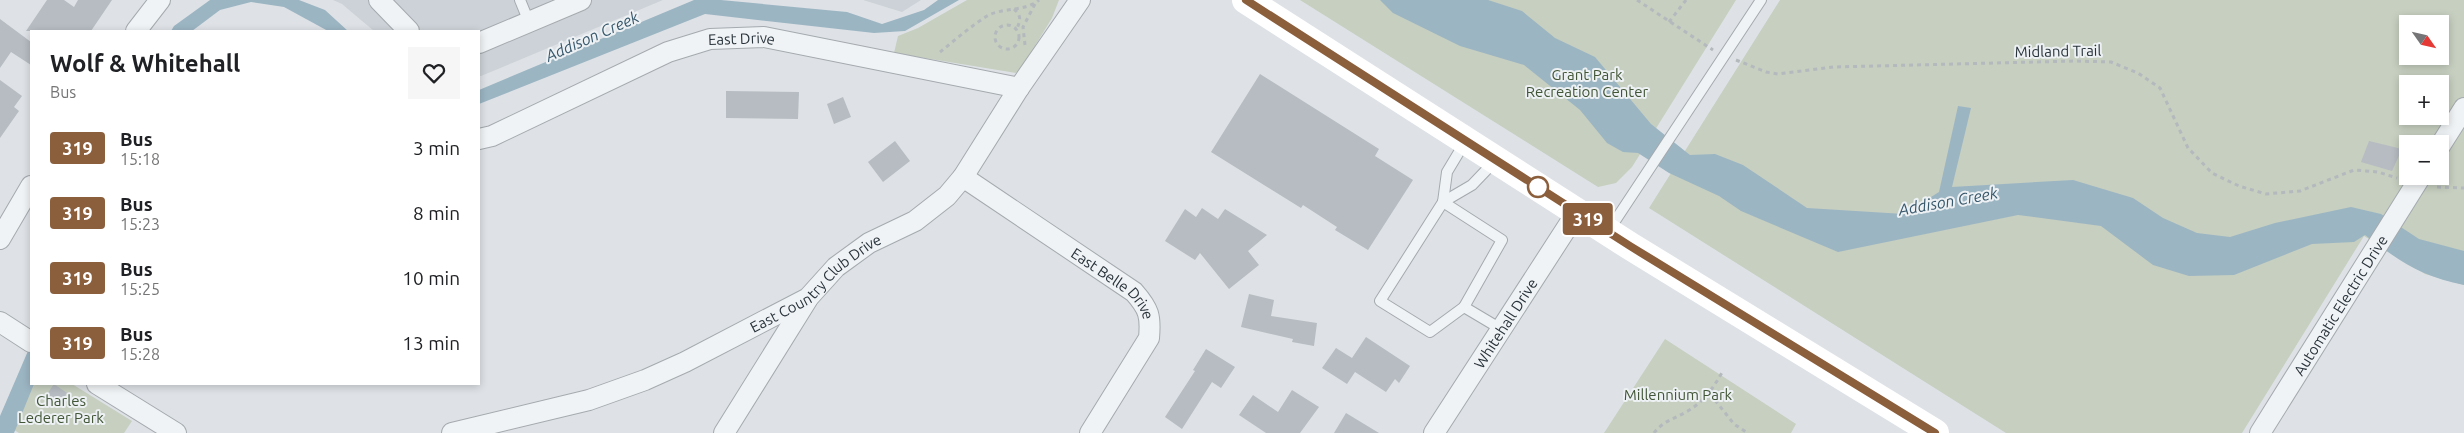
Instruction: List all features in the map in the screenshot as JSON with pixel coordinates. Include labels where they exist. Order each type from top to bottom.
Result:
[{"type":"main road","points":[[1246,0],[1465,142],[1935,433]]},
{"type":"street","points":[[137,30],[160,0]]},
{"type":"street","points":[[379,0],[408,30]]},
{"type":"street","points":[[480,43],[581,0]]},
{"type":"street","name":"East Country Club Drive","points":[[452,433],[589,400],[645,380],[685,362],[808,298],[836,267],[869,243],[915,221],[947,196],[963,178],[1080,0]]},
{"type":"street","name":"East Drive","points":[[480,139],[492,136],[668,52],[710,39],[764,37],[921,68],[1025,81]]},
{"type":"street","points":[[2447,135],[2464,108]]},
{"type":"street","name":"East Belle Drive","points":[[963,178],[1134,292],[1146,305],[1151,321],[1149,338],[1090,433]]},
{"type":"street","name":"Automatic Electric Drive","points":[[2260,433],[2415,185]]},
{"type":"street","points":[[0,239],[30,188]]},
{"type":"street","name":"Whitehall Drive","points":[[1434,433],[1577,212]]},
{"type":"street","points":[[724,433],[808,298]]},
{"type":"street","points":[[0,322],[24,338]]},
{"type":"street","points":[[99,385],[176,433]]},
{"type":"lane","points":[[520,0],[529,22]]},
{"type":"lane","points":[[1608,231],[1761,0]]},
{"type":"lane","points":[[1443,202],[1502,240],[1464,307],[1430,332],[1380,300],[1443,202],[1447,172],[1465,142]]},
{"type":"lane","points":[[1443,202],[1472,185],[1495,160]]},
{"type":"lane","points":[[1464,307],[1501,329]]},
{"type":"path","points":[[1025,81],[1025,59],[1021,39],[1017,29],[1009,24],[1001,26],[996,30],[994,38],[1000,48],[1008,49],[1014,47],[1021,39],[1023,26],[1039,0]]},
{"type":"path","points":[[1637,0],[1709,48]]},
{"type":"path","points":[[1670,22],[1686,0]]},
{"type":"path","points":[[921,68],[987,16],[1035,4]]},
{"type":"path","points":[[1014,9],[1019,14],[1020,20],[1017,29]]},
{"type":"path","name":"Midland Trail","points":[[1738,61],[1766,72],[1778,74],[1834,67],[2111,62],[2138,73],[2160,88],[2188,148],[2212,173],[2239,186],[2266,194],[2300,191],[2354,170],[2399,176]]},
{"type":"path","name":"Midland Trail","points":[[2447,185],[2464,188]]},
{"type":"path","points":[[1654,433],[1662,423],[1687,412],[1710,394],[1723,372]]},
{"type":"path","points":[[1710,394],[1734,424],[1746,432]]},
{"type":"shaded area","points":[[333,0],[663,0],[481,76],[480,30],[373,30],[342,4]]},
{"type":"shaded area","points":[[863,0],[921,0],[902,12]]},
{"type":"green space","points":[[967,0],[1059,0],[1052,18],[1022,67],[1016,73],[894,53],[898,36],[918,28]]},
{"type":"green space","name":"Grant Park Recreation Center","points":[[1300,0],[1736,0],[1632,167],[1616,183],[1598,187]]},
{"type":"green space","points":[[1780,0],[2464,0],[2464,285],[2425,274],[2364,236],[2242,433],[2006,433],[1649,208]]},
{"type":"green space","name":"Millennium Park","points":[[1665,339],[1796,424],[1791,433],[1604,433]]},
{"type":"green space","name":"Charles Lederer Park","points":[[32,385],[74,385],[132,421],[124,433],[19,433],[11,428]]},
{"type":"water","points":[[210,0],[299,0],[325,10],[347,30],[326,30],[284,7],[251,2],[220,10],[193,30],[172,30],[174,26]]},
{"type":"water","points":[[694,0],[721,0],[847,12],[882,24],[924,10],[938,0],[959,0],[905,31],[874,33],[705,14],[480,104],[480,90]]},
{"type":"water","name":"Addison Creek","points":[[1380,0],[1488,0],[1522,11],[1555,38],[1595,57],[1651,124],[1690,155],[1715,154],[1743,165],[1807,208],[1904,214],[1939,192],[1958,106],[1971,108],[1952,187],[2073,180],[2133,198],[2163,218],[2197,233],[2230,237],[2275,223],[2351,207],[2381,214],[2419,239],[2464,251],[2464,285],[2423,273],[2389,253],[2365,235],[2354,242],[2312,244],[2234,275],[2189,276],[2153,265],[2101,226],[2018,215],[1838,252],[1741,211],[1719,196],[1669,173],[1638,153],[1623,152],[1607,143],[1580,110],[1524,65],[1460,46],[1393,13]]},
{"type":"water","points":[[30,346],[30,385],[34,385],[14,433],[0,433],[0,416]]},
{"type":"building","points":[[47,0],[64,0],[74,7],[78,0],[112,0],[92,30],[26,31]]},
{"type":"building","points":[[0,19],[30,41],[30,64],[11,52],[0,68]]},
{"type":"building","points":[[1260,74],[1379,149],[1375,156],[1413,180],[1368,250],[1335,230],[1337,227],[1303,205],[1301,208],[1211,152]]},
{"type":"building","points":[[0,80],[22,96],[14,107],[19,111],[0,138]]},
{"type":"building","points":[[726,91],[799,92],[798,119],[726,118]]},
{"type":"building","points":[[843,97],[851,117],[834,124],[827,104]]},
{"type":"building","points":[[895,141],[910,161],[883,182],[868,162]]},
{"type":"building","points":[[2369,141],[2399,148],[2399,156],[2392,171],[2361,162]]},
{"type":"building","points":[[1202,208],[1218,219],[1225,209],[1267,235],[1248,251],[1259,265],[1229,289],[1200,253],[1195,260],[1165,241],[1185,209],[1196,217]]},
{"type":"building","points":[[1249,294],[1274,300],[1271,316],[1317,323],[1314,346],[1292,342],[1293,339],[1241,327]]},
{"type":"building","points":[[1366,337],[1410,366],[1399,383],[1395,379],[1386,392],[1355,372],[1347,384],[1322,368],[1336,348],[1352,358]]},
{"type":"building","points":[[1206,349],[1235,367],[1221,388],[1212,382],[1182,429],[1165,417],[1195,371],[1193,370]]},
{"type":"building","points":[[53,385],[67,393],[57,406],[45,397]]},
{"type":"building","points":[[1292,390],[1319,407],[1300,433],[1266,433],[1239,415],[1253,395],[1278,412]]},
{"type":"building","points":[[1346,413],[1379,433],[1334,433]]},
{"type":"bus line","name":"319","points":[[1246,0],[1630,246],[1935,433]]}]
